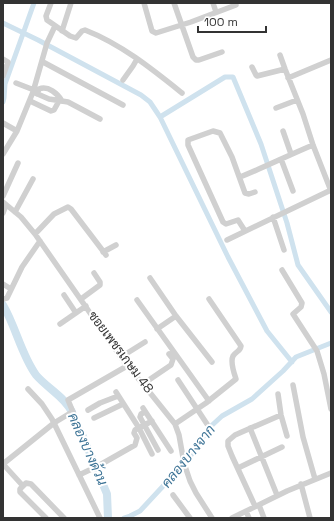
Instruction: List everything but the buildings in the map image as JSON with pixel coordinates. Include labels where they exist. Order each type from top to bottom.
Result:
[{"type":"street","points":[[51,3],[46,18],[62,31],[76,38],[82,31],[87,31],[137,58],[182,93]]},
{"type":"street","points":[[62,31],[72,3]]},
{"type":"street","points":[[144,3],[150,27],[153,32],[158,32],[181,25],[236,5]]},
{"type":"street","points":[[174,3],[193,57],[196,60],[199,60],[222,52]]},
{"type":"street","points":[[213,3],[216,12]]},
{"type":"street","points":[[3,154],[17,131],[35,92],[47,45],[55,26]]},
{"type":"street","points":[[227,240],[331,190],[313,145],[298,100],[284,69],[280,55]]},
{"type":"street","points":[[123,80],[137,58]]},
{"type":"street","points":[[3,59],[8,62],[3,76]]},
{"type":"street","points":[[288,78],[331,60]]},
{"type":"street","points":[[43,62],[123,105]]},
{"type":"street","points":[[252,67],[257,76],[284,69]]},
{"type":"street","points":[[16,82],[35,92],[60,101],[68,102],[100,119]]},
{"type":"street","points":[[35,92],[39,89],[45,88],[57,94],[60,101]]},
{"type":"street","points":[[276,108],[298,100]]},
{"type":"street","points":[[30,101],[52,111],[60,101]]},
{"type":"street","points":[[3,123],[17,131]]},
{"type":"street","points":[[245,231],[238,220],[226,224],[223,222],[188,145],[188,140],[214,131],[220,133],[240,176],[245,193],[249,194],[255,192]]},
{"type":"street","points":[[283,131],[291,154]]},
{"type":"street","points":[[240,176],[269,165],[313,145]]},
{"type":"street","points":[[281,159],[293,191]]},
{"type":"street","points":[[3,196],[18,163]]},
{"type":"street","points":[[15,212],[33,179]]},
{"type":"street","points":[[3,212],[5,203]]},
{"type":"street","name":"ซอยเพชรเกษม 48","points":[[5,203],[40,240],[127,366],[175,424],[179,435],[184,463],[190,481],[212,518]]},
{"type":"street","points":[[35,234],[54,214],[68,207],[104,254],[116,245]]},
{"type":"street","points":[[273,217],[284,250]]},
{"type":"street","points":[[3,299],[7,298],[22,267],[40,240]]},
{"type":"street","points":[[282,270],[302,303],[301,307],[294,313],[293,316],[317,352],[324,374],[331,408]]},
{"type":"street","points":[[81,299],[100,285],[100,282],[94,273]]},
{"type":"street","points":[[150,278],[176,316],[212,362]]},
{"type":"street","points":[[3,284],[11,289]]},
{"type":"street","points":[[64,295],[76,313]]},
{"type":"street","points":[[175,424],[197,410],[236,379],[233,372],[232,359],[241,348],[238,341],[209,299]]},
{"type":"street","points":[[136,300],[209,401]]},
{"type":"street","points":[[60,324],[86,306]]},
{"type":"street","points":[[157,329],[176,316]]},
{"type":"street","points":[[121,357],[145,342]]},
{"type":"street","points":[[143,384],[172,365],[173,359],[169,354]]},
{"type":"street","points":[[84,439],[69,413],[69,398],[127,366]]},
{"type":"street","points":[[178,380],[207,424]]},
{"type":"street","points":[[293,385],[303,437],[315,479]]},
{"type":"street","points":[[28,389],[42,404],[54,423],[100,518]]},
{"type":"street","points":[[88,410],[117,394],[139,428],[152,454]]},
{"type":"street","points":[[278,394],[281,415],[287,436]]},
{"type":"street","points":[[94,418],[123,404]]},
{"type":"street","points":[[158,450],[140,415],[144,410],[171,451]]},
{"type":"street","points":[[23,486],[3,464],[54,423],[69,413]]},
{"type":"street","points":[[264,518],[238,468],[228,446],[228,441],[235,435],[281,415]]},
{"type":"street","points":[[79,475],[135,445],[137,438],[134,432],[152,421]]},
{"type":"street","points":[[250,428],[277,495]]},
{"type":"street","points":[[238,468],[282,447]]},
{"type":"street","points":[[234,517],[301,484],[331,473]]},
{"type":"street","points":[[46,518],[20,492],[20,489],[26,483],[31,484],[64,518]]},
{"type":"street","points":[[301,484],[310,518]]},
{"type":"street","points":[[172,495],[190,518]]},
{"type":"street","points":[[246,511],[249,518]]},
{"type":"street","points":[[203,518],[208,513]]},
{"type":"waterway","points":[[3,102],[5,84],[34,3]]},
{"type":"waterway","points":[[3,23],[141,95],[150,102],[160,117],[228,257],[267,331],[292,362]]},
{"type":"waterway","points":[[160,117],[225,77],[233,77],[261,144],[287,223],[298,265],[331,312]]},
{"type":"waterway","name":"คลองบางด้วน","points":[[3,305],[12,322],[26,358],[36,375],[65,402],[72,412]]},
{"type":"waterway","name":"คลองบางจาก","points":[[124,518],[140,511],[165,484],[177,474],[209,428],[222,416],[252,399],[296,357],[331,343]]},
{"type":"waterway","name":"คลองบางด้วน","points":[[81,432],[107,494],[108,518]]}]
